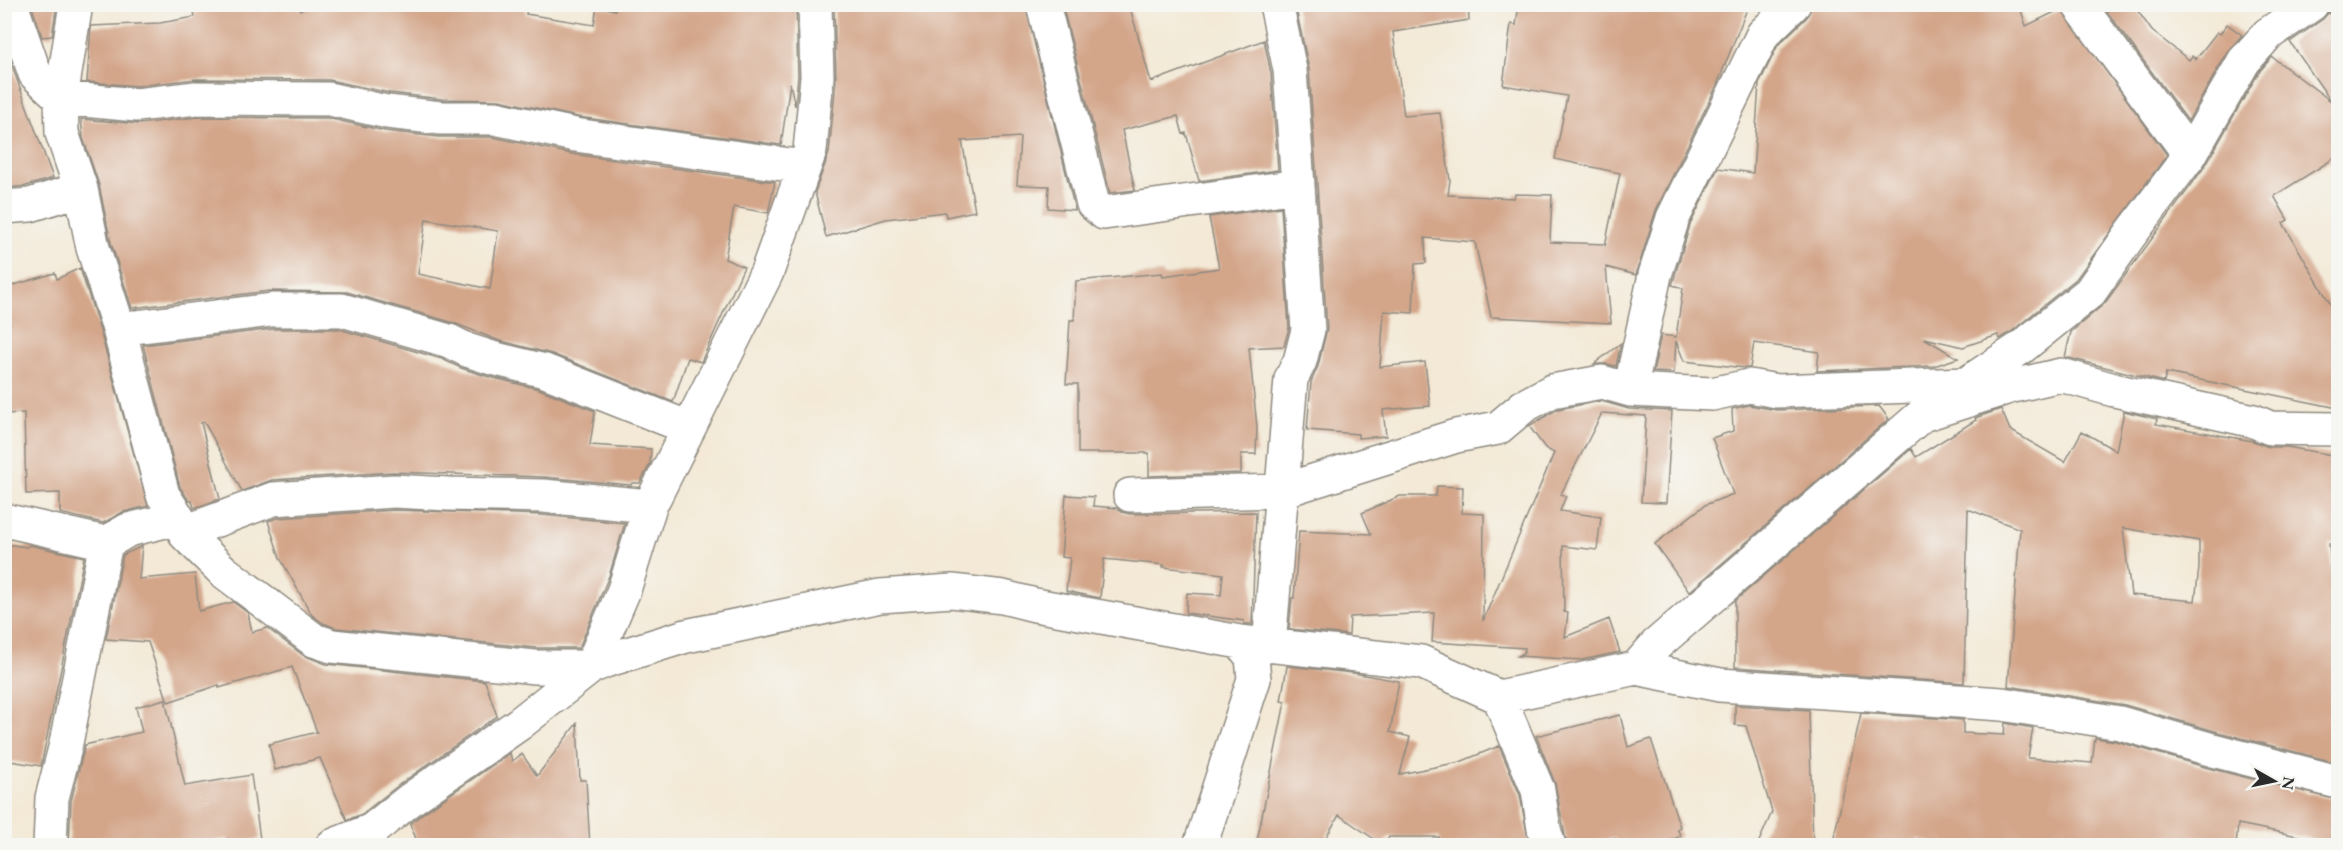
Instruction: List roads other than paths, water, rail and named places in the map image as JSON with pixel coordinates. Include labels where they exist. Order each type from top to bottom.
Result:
[{"type":"street","points":[[10,4],[35,74],[61,98],[138,105],[196,98],[329,99],[387,112],[441,118],[495,118],[575,135],[804,167]]},
{"type":"street","points":[[76,4],[61,98],[62,133],[81,189],[93,248],[119,329],[163,495],[182,526],[223,571],[314,640],[332,646],[535,667],[591,667],[686,636],[880,596],[952,591],[1004,597],[1035,605],[1255,644],[1421,662],[1499,697],[1636,668],[1720,685],[2002,705],[2108,721],[2338,783]]},
{"type":"street","points":[[332,846],[372,830],[411,799],[519,724],[591,667],[624,590],[650,506],[767,272],[810,152],[817,77],[815,4]]},
{"type":"street","points":[[1043,4],[1093,204],[1104,213],[1298,186]]},
{"type":"street","points":[[1200,846],[1254,679],[1252,657],[1282,491],[1291,380],[1300,361],[1308,330],[1290,70],[1276,4]]},
{"type":"street","points":[[1630,390],[1655,275],[1672,219],[1763,34],[1794,4]]},
{"type":"street","points":[[2078,4],[2190,155]]},
{"type":"street","points":[[1636,668],[1656,645],[1922,416],[1961,395],[2090,292],[2190,155],[2244,61],[2268,34],[2313,4]]},
{"type":"street","points":[[4,207],[30,205],[81,189]]},
{"type":"street","points":[[119,329],[272,310],[342,310],[449,341],[492,358],[545,371],[688,428]]},
{"type":"street","points":[[1130,495],[1282,491],[1456,436],[1497,428],[1524,406],[1552,391],[1602,382],[1630,390],[1712,394],[1749,386],[1777,391],[1961,395],[2061,375],[2114,390],[2254,421],[2270,428],[2338,429]]},
{"type":"street","points":[[4,520],[106,543],[128,530],[182,526],[193,529],[273,499],[333,494],[394,491],[543,496],[650,506]]},
{"type":"street","points":[[50,846],[52,798],[65,748],[106,543]]},
{"type":"street","points":[[1499,697],[1538,790],[1544,829],[1550,846]]}]
